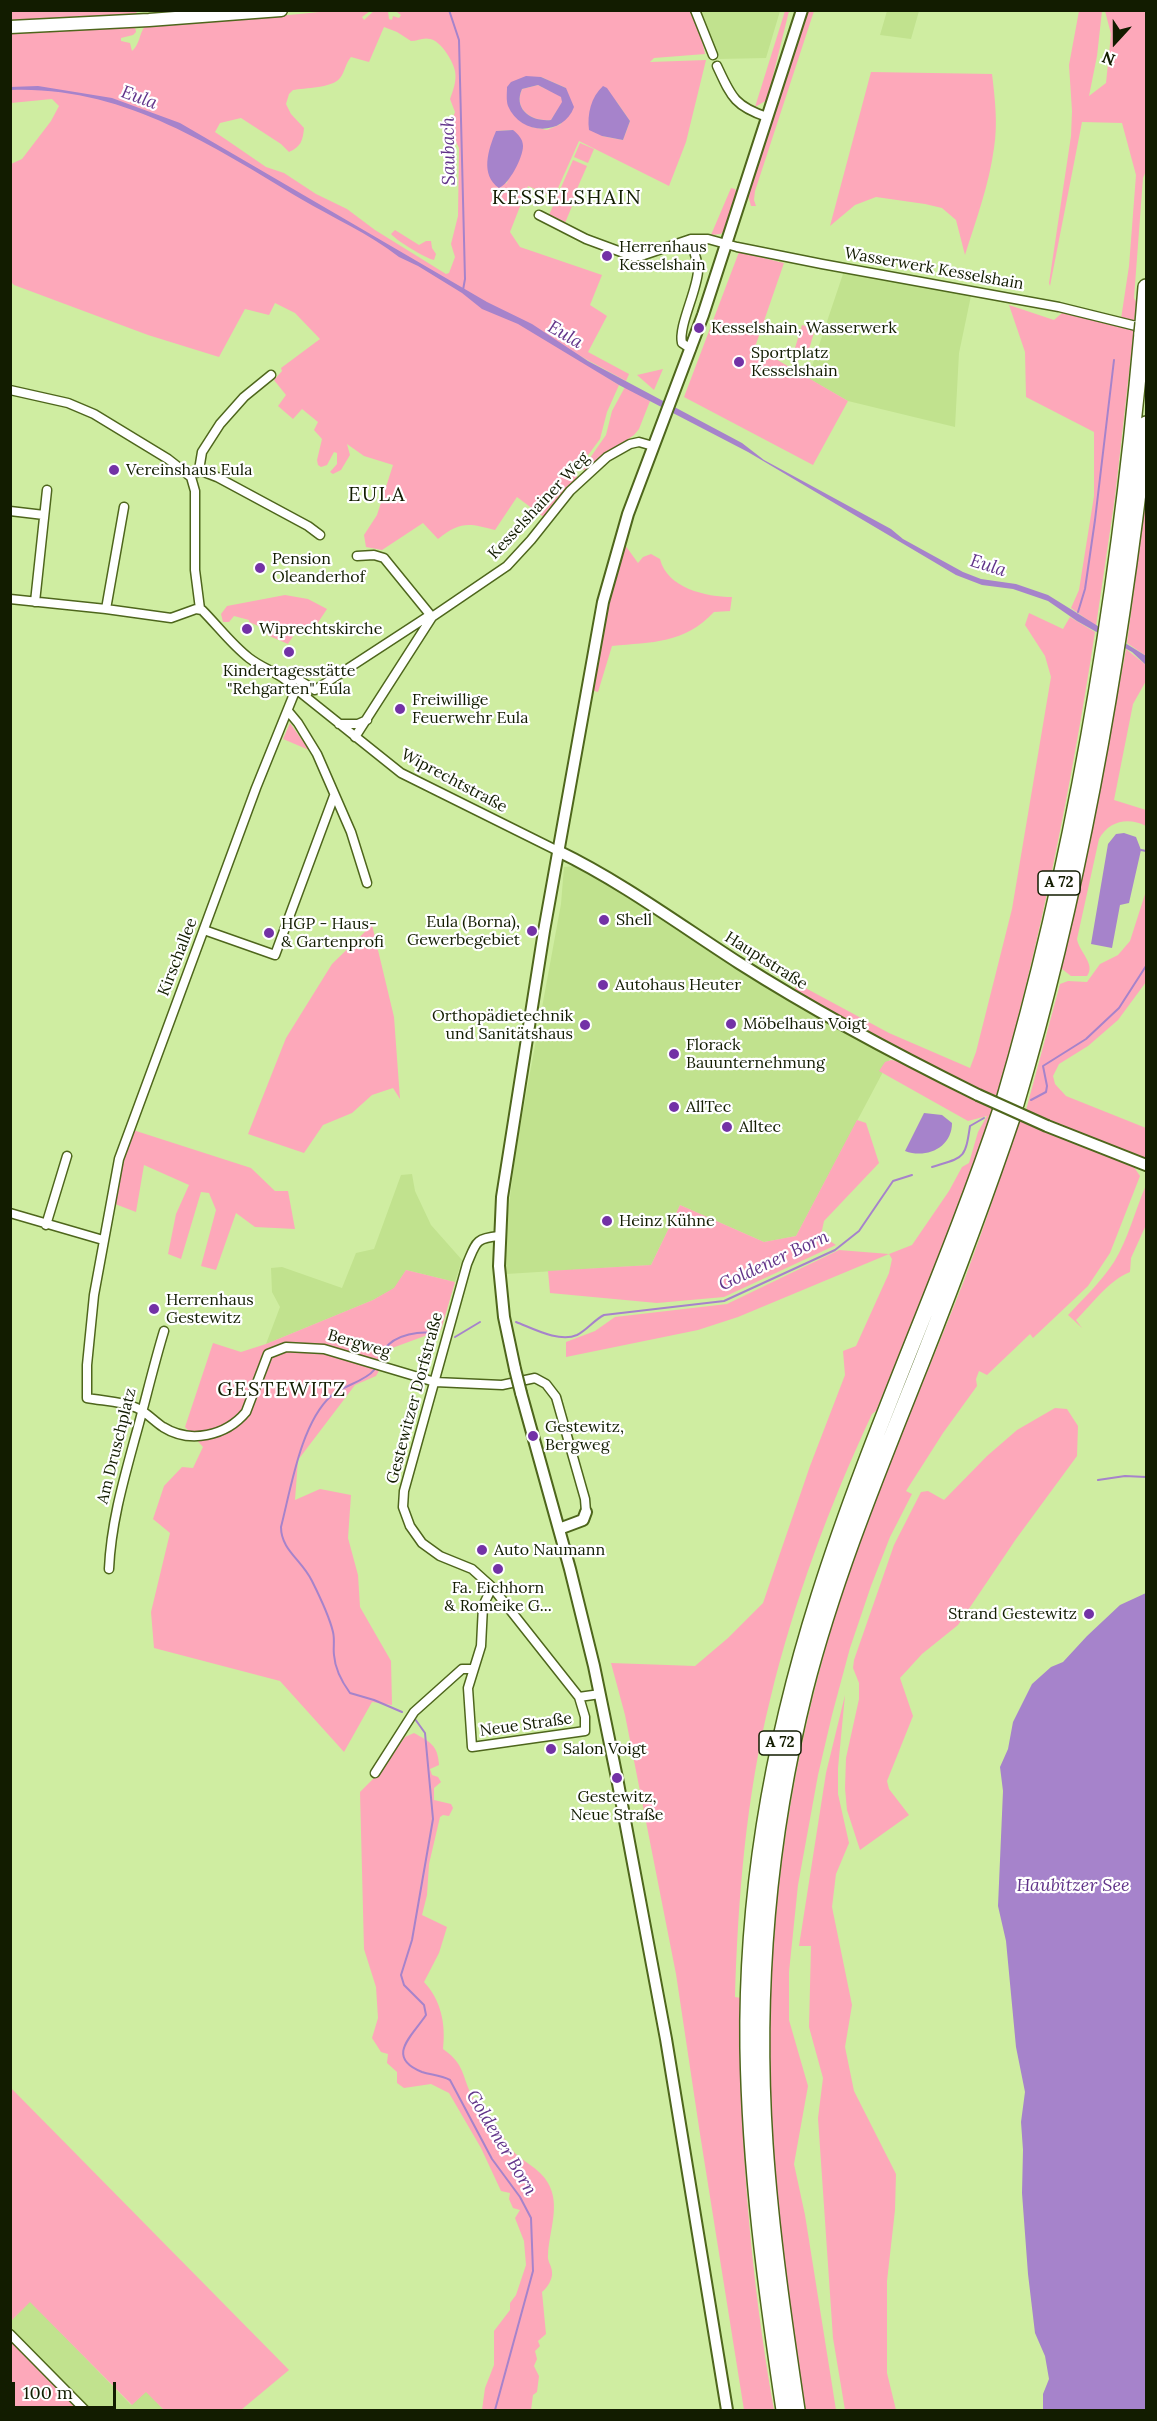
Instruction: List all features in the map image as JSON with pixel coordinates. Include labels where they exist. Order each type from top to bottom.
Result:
[{"type":"highway","name":"A 72","points":[[1116,606],[1140,328],[1146,287]]},
{"type":"highway","name":"A 72","points":[[797,2410],[770,2208],[761,2048],[768,1908],[780,1816],[806,1690],[832,1597],[884,1454],[983,1203],[1009,1107],[1051,976],[1071,891],[1146,424]]},
{"type":"highway","name":"A 72","points":[[784,2410],[757,2210],[748,2046],[755,1910],[772,1780],[809,1630],[835,1549],[1009,1107]]},
{"type":"main road","points":[[10,27],[281,10]]},
{"type":"main road","points":[[789,47],[794,10]]},
{"type":"main road","points":[[727,2410],[658,1993],[600,1694],[559,1529],[515,1369],[503,1308],[499,1236],[509,1147],[558,851],[603,602],[628,514],[691,349],[802,10]]},
{"type":"main road","name":"Hauptstraße","points":[[558,851],[629,892],[741,964],[886,1048],[978,1095],[1047,1126],[1146,1165]]},
{"type":"main road","points":[[559,1529],[582,1520],[586,1512]]},
{"type":"street","points":[[695,10],[713,56]]},
{"type":"street","points":[[717,66],[729,92],[741,106],[767,117]]},
{"type":"street","points":[[539,215],[586,239],[632,256],[641,256],[691,239],[708,238],[726,245]]},
{"type":"street","points":[[691,239],[693,255],[699,267],[691,304],[680,336],[682,343],[691,349]]},
{"type":"street","name":"Wasserwerk Kesselshain","points":[[726,245],[1067,309],[1140,328]]},
{"type":"street","points":[[191,477],[199,470],[202,452],[220,424],[244,397],[271,375]]},
{"type":"street","points":[[10,390],[68,403],[94,414],[161,455],[191,477],[195,491],[195,570],[200,609],[171,618],[10,599]]},
{"type":"street","name":"Kesselshainer Weg","points":[[355,737],[431,616],[507,566],[570,491],[607,457],[630,444],[639,442],[654,446]]},
{"type":"street","points":[[199,470],[308,526],[320,535]]},
{"type":"street","points":[[34,602],[47,490]]},
{"type":"street","points":[[105,609],[124,507]]},
{"type":"street","points":[[10,511],[44,515]]},
{"type":"street","points":[[289,681],[292,676],[315,690],[431,616],[384,558],[374,555],[357,556]]},
{"type":"street","name":"Wiprechtstraße","points":[[200,609],[220,632],[251,659],[282,675],[296,690],[401,773],[544,844]]},
{"type":"street","name":"Kirschallee","points":[[87,1398],[90,1323],[103,1240],[121,1152],[296,690]]},
{"type":"street","points":[[288,711],[317,754],[351,832],[367,883]]},
{"type":"street","points":[[339,724],[358,724],[368,719]]},
{"type":"street","points":[[204,930],[275,955],[334,796]]},
{"type":"street","name":"Hauptstraße","points":[[544,844],[558,851]]},
{"type":"street","points":[[46,1225],[67,1156]]},
{"type":"street","points":[[10,1213],[103,1240]]},
{"type":"street","name":"Gestewitzer Dorfstraße","points":[[499,1236],[484,1237],[476,1242],[467,1264],[404,1491],[403,1507],[410,1526],[422,1543],[440,1556],[471,1569],[492,1587],[579,1697]]},
{"type":"street","name":"Am Druschplatz","points":[[109,1569],[111,1535],[164,1331]]},
{"type":"street","name":"Bergweg","points":[[87,1398],[135,1407],[163,1428],[193,1436],[217,1433],[230,1427],[246,1412],[268,1354],[286,1347],[324,1349],[435,1382],[502,1385],[536,1378],[546,1384],[556,1397],[585,1499],[586,1512]]},
{"type":"street","points":[[375,1773],[414,1712],[462,1670],[472,1669],[481,1646],[483,1606],[492,1587]]},
{"type":"street","name":"Neue Straße","points":[[472,1669],[468,1688],[472,1748],[585,1731],[585,1718],[579,1697]]},
{"type":"street","points":[[579,1697],[600,1694]]},
{"type":"street","points":[[10,2334],[85,2410]]},
{"type":"shaded area","points":[[375,10],[388,11],[389,19],[392,20],[393,16],[399,18],[401,15],[394,10],[691,11],[705,54],[654,58],[650,62],[706,60],[686,142],[669,186],[579,141],[554,197],[528,186],[510,232],[520,247],[602,275],[590,305],[607,316],[588,352],[629,374],[626,381],[580,356],[581,361],[619,385],[607,412],[600,439],[580,466],[575,466],[573,469],[577,476],[576,480],[545,518],[517,497],[495,530],[465,525],[453,529],[438,539],[423,523],[382,550],[366,547],[364,535],[377,515],[393,465],[364,456],[347,444],[350,455],[341,470],[333,474],[330,472],[337,464],[337,453],[334,452],[327,465],[321,467],[318,465],[322,439],[314,430],[318,422],[302,409],[293,419],[278,406],[286,395],[274,380],[282,371],[281,368],[320,339],[295,313],[275,303],[269,315],[245,309],[219,357],[148,335],[14,285],[10,281],[11,164],[22,159],[51,121],[59,106],[52,99],[11,103],[10,32],[135,26],[136,32],[133,35],[121,38],[121,41],[130,43],[132,51],[145,26],[330,11],[370,11],[362,17],[364,20]],"holes":[[[384,27],[411,41],[425,38],[438,43],[454,67],[455,82],[450,99],[455,112],[449,128],[459,148],[458,216],[451,244],[455,257],[449,273],[446,274],[375,230],[347,209],[316,194],[284,173],[266,167],[215,132],[220,123],[241,118],[281,144],[289,152],[301,143],[304,128],[291,114],[286,104],[289,94],[293,90],[331,84],[342,76],[351,57],[369,62]],[[541,77],[566,88],[561,124],[547,130],[532,127],[507,87]],[[616,101],[630,121],[623,140],[602,136]],[[513,130],[521,155],[506,184],[496,131]]]},
{"type":"shaded area","points":[[10,11],[136,11],[137,14],[136,16],[11,22]]},
{"type":"shaded area","points":[[700,11],[780,11],[766,58],[718,59]]},
{"type":"shaded area","points":[[785,11],[789,11],[767,100],[755,107]]},
{"type":"shaded area","points":[[806,11],[814,11],[755,191],[756,206],[751,206],[748,195]]},
{"type":"shaded area","points":[[887,11],[919,11],[911,39],[880,35]]},
{"type":"shaded area","points":[[1079,11],[1102,11],[1097,56],[1089,96],[1106,83],[1111,34],[1105,11],[1146,11],[1146,171],[1143,178],[1134,322],[1121,319],[1129,266],[1136,175],[1122,123],[1082,122],[1050,286],[1049,283],[1071,136],[1069,65]]},
{"type":"shaded area","points":[[871,72],[992,74],[996,121],[992,162],[965,255],[956,220],[942,208],[925,204],[876,197],[855,205],[830,226]]},
{"type":"shaded area","points":[[538,85],[561,96],[563,102],[551,120],[531,116],[526,113],[520,103],[522,89]]},
{"type":"shaded area","points":[[580,143],[594,149],[588,163],[574,157]]},
{"type":"shaded area","points":[[573,160],[587,166],[565,223],[549,215]]},
{"type":"shaded area","points":[[731,188],[737,193],[726,228],[721,234],[711,235]]},
{"type":"shaded area","points":[[395,230],[419,245],[431,241],[436,254],[434,260],[394,237],[391,234]]},
{"type":"shaded area","name":"Sportplatz Kesselshain","points":[[739,252],[784,263],[755,347],[848,401],[813,465],[684,397]]},
{"type":"shaded area","points":[[844,271],[972,291],[959,353],[955,427],[848,401],[808,378]]},
{"type":"shaded area","points":[[1009,305],[1054,320],[1062,313],[1134,329],[1115,497],[1096,626],[1071,608],[1079,590],[1094,496],[1094,432],[1026,397],[1025,352]]},
{"type":"shaded area","points":[[802,325],[815,329],[808,353],[795,348]]},
{"type":"shaded area","points":[[663,369],[654,390],[637,375]]},
{"type":"shaded area","points":[[625,387],[650,401],[639,429],[584,471],[583,468],[606,435],[612,411]]},
{"type":"shaded area","points":[[1146,497],[1146,656],[1127,643]]},
{"type":"shaded area","points":[[625,545],[638,563],[643,557],[651,554],[660,559],[664,569],[671,577],[689,589],[700,593],[732,597],[730,611],[714,612],[691,630],[667,640],[612,646],[598,692],[591,690],[606,617]]},
{"type":"shaded area","points":[[285,595],[308,599],[327,609],[309,636],[297,630],[288,644],[267,635],[268,630],[249,620],[234,616],[229,622],[223,622],[221,614],[227,606]]},
{"type":"shaded area","points":[[1029,613],[1063,629],[1070,617],[1095,632],[1076,749],[1041,923],[997,1096],[888,1045],[794,990],[798,984],[889,1033],[970,1068],[1012,909],[1051,677],[1045,656],[1025,625]]},
{"type":"shaded area","points":[[1126,649],[1146,665],[1146,681],[1133,704],[1114,800],[1146,810],[1146,826],[1126,821],[1120,822],[1108,828],[1099,839],[1077,939],[1090,967],[1087,976],[1071,976],[1062,969],[1062,965],[1097,804]]},
{"type":"shaded area","points":[[290,723],[309,750],[283,739]]},
{"type":"shaded area","points":[[575,866],[781,995],[892,1055],[796,1236],[764,1242],[680,1205],[651,1265],[506,1274],[507,1221],[516,1149],[561,904],[564,867]]},
{"type":"shaded area","points":[[1146,891],[1146,982],[1118,1020],[1088,1046],[1059,1064],[1053,1076],[1055,1084],[1066,1096],[1146,1128],[1146,1160],[1026,1110],[1060,984],[1068,981],[1087,982],[1100,964],[1118,955],[1130,941]]},
{"type":"shaded area","points":[[372,925],[394,1017],[400,1099],[393,1088],[372,1095],[352,1113],[323,1125],[304,1153],[248,1134],[286,1038],[332,964]]},
{"type":"shaded area","points":[[891,1060],[903,1062],[993,1107],[943,1248],[876,1411],[872,1414],[841,1484],[801,1590],[770,1700],[755,1773],[738,1922],[735,1997],[741,1998],[744,2154],[752,2257],[774,2410],[744,2410],[676,1974],[625,1715],[611,1663],[695,1666],[728,1638],[763,1603],[810,1466],[845,1375],[843,1351],[856,1346],[889,1273],[892,1259],[889,1254],[912,1245],[949,1191],[962,1167],[969,1163],[978,1132],[987,1116],[968,1121],[879,1071],[885,1062]]},
{"type":"shaded area","points":[[1019,1119],[1132,1164],[1140,1176],[1110,1253],[1088,1286],[1033,1338],[1030,1334],[987,1375],[979,1371],[976,1379],[977,1386],[943,1433],[906,1491],[912,1494],[890,1537],[850,1648],[818,1775],[798,1885],[789,1972],[789,2020],[808,2086],[794,2164],[805,2215],[836,2410],[806,2410],[780,2228],[771,2090],[771,1995],[774,1946],[778,1896],[792,1798],[824,1654],[854,1558],[965,1278]]},
{"type":"shaded area","points":[[857,1120],[866,1123],[879,1163],[824,1221],[821,1235],[836,1245],[724,1297],[657,1303],[550,1293],[548,1271],[651,1265],[680,1205],[764,1242],[796,1236]]},
{"type":"shaded area","points":[[133,1130],[251,1168],[275,1191],[288,1191],[295,1229],[255,1227],[236,1213],[216,1270],[201,1266],[216,1210],[209,1193],[201,1192],[181,1259],[168,1254],[176,1214],[189,1185],[144,1165],[136,1212],[115,1204],[122,1163]]},
{"type":"shaded area","points":[[412,1174],[415,1191],[431,1225],[462,1260],[455,1282],[406,1270],[395,1288],[373,1300],[266,1344],[280,1307],[272,1292],[271,1268],[282,1267],[342,1288],[356,1253],[374,1249],[401,1175]]},
{"type":"shaded area","points":[[1146,1185],[1146,1225],[1131,1258],[1130,1272],[1108,1286],[1076,1320],[1082,1328],[1068,1315],[1114,1262]]},
{"type":"shaded area","points":[[839,1250],[889,1254],[738,1317],[698,1330],[566,1357],[566,1342],[595,1331],[615,1317],[727,1304]]},
{"type":"shaded area","points":[[406,1270],[455,1282],[441,1330],[384,1351],[387,1357],[376,1376],[355,1385],[298,1460],[295,1500],[320,1489],[351,1495],[348,1538],[358,1575],[360,1607],[391,1661],[392,1705],[372,1702],[344,1752],[280,1681],[154,1648],[151,1612],[170,1533],[153,1519],[164,1486],[182,1467],[193,1468],[203,1447],[185,1427],[213,1343],[241,1352],[266,1344],[373,1300],[394,1288]]},
{"type":"shaded area","points":[[1055,1408],[1067,1409],[1078,1426],[1077,1456],[1016,1539],[958,1625],[922,1654],[900,1678],[913,1716],[887,1781],[889,1789],[909,1815],[860,1850],[847,1810],[845,1788],[846,1758],[859,1699],[859,1683],[853,1668],[894,1545],[921,1492],[928,1491],[944,1500],[987,1456],[1017,1430]]},
{"type":"shaded area","points":[[845,1695],[838,1768],[838,1794],[849,1843],[836,1874],[832,1907],[852,2005],[845,2047],[854,2091],[896,2174],[895,2210],[887,2281],[887,2373],[896,2410],[845,2410],[833,2338],[818,2118],[823,2078],[809,2027],[811,1946],[799,1946],[826,1773]]},
{"type":"shaded area","points":[[414,1733],[429,1742],[437,1753],[439,1765],[430,1769],[432,1775],[438,1777],[441,1782],[434,1788],[434,1800],[451,1804],[453,1808],[449,1816],[440,1817],[429,1864],[427,1895],[422,1915],[447,1927],[439,1953],[424,1982],[435,1997],[441,2013],[444,2031],[443,2049],[457,2062],[471,2094],[515,2154],[545,2178],[554,2200],[548,2257],[552,2275],[542,2292],[546,2334],[538,2341],[540,2346],[535,2351],[537,2359],[534,2366],[539,2376],[531,2410],[482,2410],[485,2388],[494,2365],[494,2331],[510,2310],[510,2303],[516,2295],[526,2265],[524,2241],[515,2218],[520,2210],[513,2208],[509,2199],[510,2193],[501,2191],[481,2148],[449,2093],[431,2084],[404,2088],[397,2083],[397,2072],[387,2063],[388,2054],[381,2052],[372,2038],[378,2018],[376,1987],[364,1949],[360,1792],[376,1776],[405,1737]]},
{"type":"shaded area","points":[[11,2088],[289,2370],[241,2410],[164,2410],[146,2392],[132,2405],[30,2302],[11,2321]]},
{"type":"shaded area","points":[[30,2301],[131,2405],[146,2391],[164,2410],[89,2410],[11,2330],[11,2321]]},
{"type":"shaded area","points":[[11,2338],[83,2410],[11,2410]]},
{"type":"water","points":[[526,76],[541,77],[566,88],[574,107],[561,124],[541,129],[531,127],[514,116],[508,106],[507,87],[511,82]],"holes":[[[538,85],[561,97],[562,102],[551,120],[531,116],[526,113],[520,103],[522,89]]]},
{"type":"water","points":[[38,86],[112,98],[180,123],[487,302],[532,324],[588,361],[742,443],[764,460],[891,529],[903,539],[963,572],[981,579],[1016,584],[1048,595],[1146,656],[1146,665],[1132,652],[1077,621],[1048,601],[1013,589],[982,585],[956,575],[748,452],[619,385],[518,324],[482,309],[462,293],[418,266],[198,139],[127,108],[52,91],[11,90],[10,87]]},
{"type":"water","points":[[603,86],[607,88],[630,121],[623,140],[602,136],[589,130],[591,106],[595,95]]},
{"type":"water","points":[[513,130],[522,141],[522,151],[511,176],[499,188],[489,176],[488,154],[496,131]]},
{"type":"water","points":[[1124,833],[1136,837],[1141,850],[1129,903],[1120,905],[1112,948],[1091,944],[1108,844],[1116,834]]},
{"type":"water","points":[[924,1113],[942,1115],[952,1123],[948,1139],[943,1145],[929,1152],[921,1154],[905,1151]]},
{"type":"water","name":"Haubitzer See","points":[[1146,1593],[1146,2410],[1043,2410],[1043,2394],[1049,2379],[1045,2356],[1035,2333],[1022,2193],[1021,2122],[1025,2092],[1016,2047],[1006,1941],[998,1906],[1003,1791],[1000,1767],[1008,1749],[1013,1722],[1032,1684],[1051,1667],[1063,1662],[1120,1605]]},
{"type":"waterway","name":"Saubach","points":[[449,10],[459,40],[465,279],[463,290]]},
{"type":"waterway","points":[[1078,612],[1085,589],[1095,520],[1114,360]]},
{"type":"waterway","points":[[1141,850],[1146,851]]},
{"type":"waterway","name":"Goldener Born","points":[[1031,1100],[1046,1092],[1043,1066],[1086,1039],[1119,1008],[1146,966]]},
{"type":"waterway","name":"Goldener Born","points":[[932,1167],[961,1156],[970,1126],[984,1118]]},
{"type":"waterway","name":"Goldener Born","points":[[516,1322],[546,1334],[570,1337],[581,1333],[604,1315],[724,1301],[835,1250],[859,1231],[893,1181],[912,1175]]},
{"type":"waterway","name":"Goldener Born","points":[[455,1337],[480,1322]]},
{"type":"waterway","name":"Goldener Born","points":[[402,1712],[350,1693],[347,1689],[336,1665],[334,1635],[327,1613],[308,1574],[284,1542],[281,1527],[293,1476],[305,1439],[321,1408],[336,1392],[370,1374],[376,1368],[384,1350],[394,1340],[409,1334],[438,1334]]},
{"type":"waterway","points":[[1098,1480],[1125,1476],[1146,1477]]},
{"type":"waterway","name":"Goldener Born","points":[[415,1719],[425,1733],[433,1819],[412,1940],[401,1975],[404,1985],[424,2005],[426,2015],[409,2038],[403,2053],[405,2060],[411,2066],[422,2072],[450,2080],[492,2159],[520,2197],[531,2218],[533,2271],[495,2410]]},
{"type":"place","name":"Herrenhaus Kesselshain","points":[[607,256]]},
{"type":"place","name":"Kesselshain, Wasserwerk","points":[[699,328]]},
{"type":"place","name":"Sportplatz Kesselshain","points":[[739,362]]},
{"type":"place","name":"Vereinshaus Eula","points":[[114,470]]},
{"type":"place","name":"Pension Oleanderhof","points":[[260,568]]},
{"type":"place","name":"Wiprechtskirche","points":[[247,629]]},
{"type":"place","name":"Kindertagesstätte \"Rehgarten\" Eula","points":[[289,652]]},
{"type":"place","name":"Freiwillige Feuerwehr Eula","points":[[400,709]]},
{"type":"place","name":"Shell","points":[[604,920]]},
{"type":"place","name":"Eula (Borna), Gewerbegebiet","points":[[532,931]]},
{"type":"place","name":"HGP - Haus- & Gartenprofi","points":[[269,933]]},
{"type":"place","name":"Autohaus Heuter","points":[[603,985]]},
{"type":"place","name":"Möbelhaus Voigt","points":[[731,1024]]},
{"type":"place","name":"Orthopädietechnik und Sanitätshaus","points":[[585,1025]]},
{"type":"place","name":"Florack Bauunternehmung","points":[[674,1054]]},
{"type":"place","name":"AllTec","points":[[674,1107]]},
{"type":"place","name":"Alltec","points":[[727,1127]]},
{"type":"place","name":"Heinz Kühne","points":[[607,1221]]},
{"type":"place","name":"Herrenhaus Gestewitz","points":[[154,1309]]},
{"type":"place","name":"Gestewitz, Bergweg","points":[[533,1436]]},
{"type":"place","name":"Auto Naumann","points":[[482,1550]]},
{"type":"place","name":"Fa. Eichhorn & Romeike G...","points":[[498,1569]]},
{"type":"place","name":"Strand Gestewitz","points":[[1089,1614]]},
{"type":"place","name":"Salon Voigt","points":[[551,1749]]},
{"type":"place","name":"Gestewitz, Neue Straße","points":[[617,1778]]},
{"type":"district","name":"KESSELSHAIN","points":[[567,198]]},
{"type":"district","name":"EULA","points":[[377,495]]},
{"type":"district","name":"GESTEWITZ","points":[[282,1390]]},
{"type":"water label","name":"Eula","points":[[139,98]]},
{"type":"water label","name":"Eula","points":[[565,335]]},
{"type":"water label","name":"Eula","points":[[988,566]]}]
